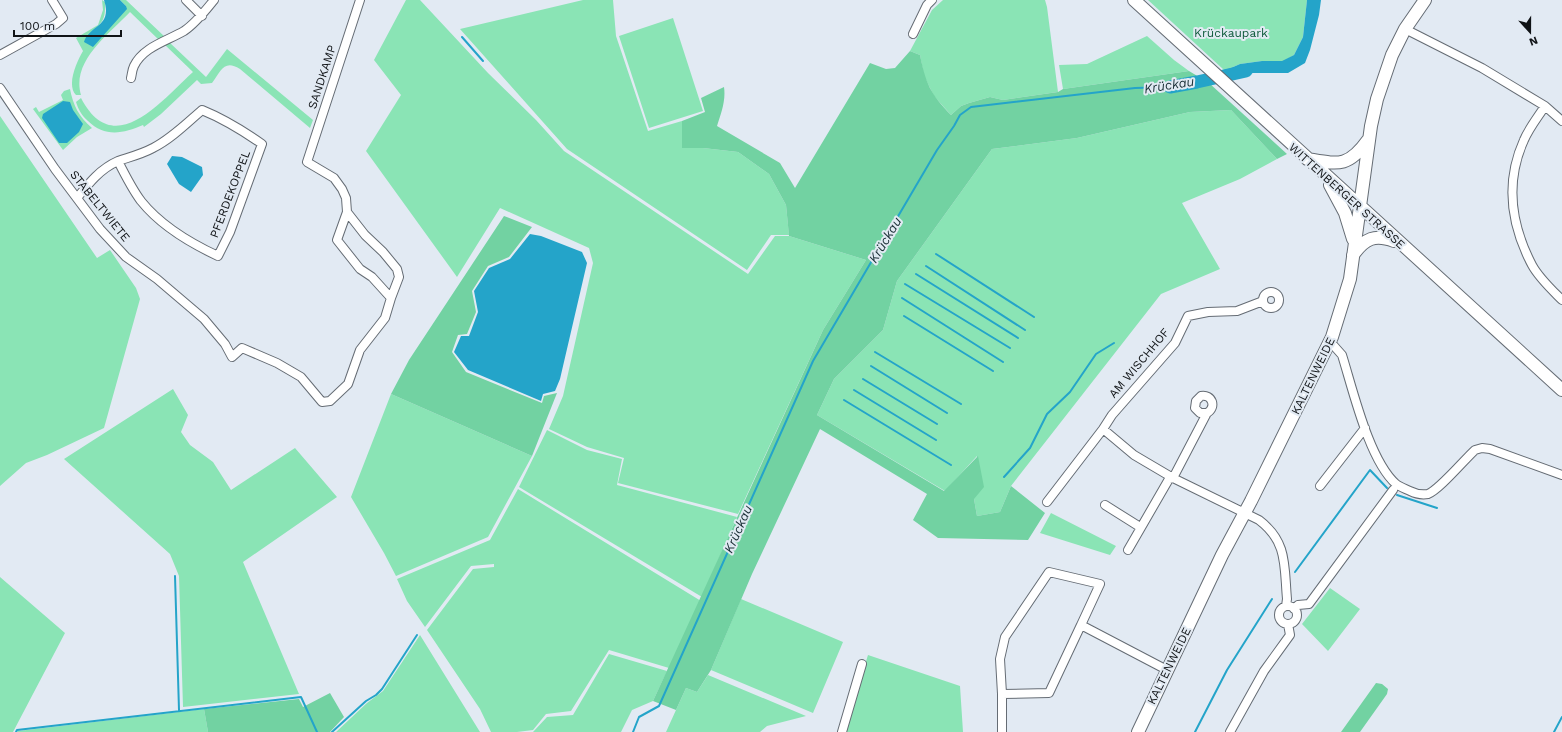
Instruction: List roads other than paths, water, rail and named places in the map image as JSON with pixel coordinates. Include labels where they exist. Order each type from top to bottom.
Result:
[{"type":"main road","name":"WITTENBERGER STRASSE","points":[[1134,0],[1201,60],[1323,174],[1562,390]]},
{"type":"main road","name":"KALTENWEIDE","points":[[1138,732],[1222,555],[1245,513],[1329,344],[1350,279],[1369,139],[1377,99],[1384,74],[1392,55],[1405,29],[1425,0]]},
{"type":"main road","points":[[1307,159],[1333,163],[1344,161],[1356,156],[1369,139]]},
{"type":"main road","points":[[1323,174],[1345,213],[1354,242]]},
{"type":"main road","points":[[1353,255],[1358,247],[1374,237],[1381,236],[1399,243]]},
{"type":"street","points":[[0,55],[56,24],[63,18],[52,0]]},
{"type":"street","points":[[186,0],[202,16]]},
{"type":"street","points":[[131,78],[134,66],[143,55],[153,47],[185,30],[202,16],[214,0]]},
{"type":"street","name":"SANDKAMP","points":[[347,212],[346,198],[342,189],[334,178],[307,162],[360,0]]},
{"type":"street","points":[[913,34],[932,0]]},
{"type":"street","points":[[1405,29],[1482,68],[1545,106],[1562,121]]},
{"type":"street","name":"STABELTWIETE","points":[[0,88],[55,168],[100,229],[126,257],[157,279],[204,319],[225,344],[232,357],[242,348],[277,363],[301,377],[322,402],[330,400],[348,384],[360,350],[385,318],[391,298]]},
{"type":"street","points":[[1545,106],[1524,139],[1516,163],[1512,191],[1516,224],[1533,265],[1546,283],[1562,300]]},
{"type":"street","name":"PFERDEKOPPEL","points":[[77,198],[96,175],[118,162],[154,148],[166,141],[202,110],[222,118],[242,129],[262,144],[230,232],[218,256],[191,243],[168,227],[142,202],[118,162]]},
{"type":"street","points":[[347,212],[397,269],[399,277],[391,298],[372,277],[360,269],[337,240],[347,212]]},
{"type":"street","name":"AM WISCHHOF","points":[[1047,502],[1112,415],[1174,343],[1188,316],[1208,312],[1237,312],[1263,301]]},
{"type":"street","points":[[1329,344],[1338,350],[1342,355],[1365,428],[1377,455],[1388,474],[1397,485],[1414,493],[1423,495],[1430,493],[1437,489],[1475,450],[1482,448],[1490,449],[1562,475]]},
{"type":"street","points":[[1128,550],[1169,479],[1173,478],[1207,413]]},
{"type":"street","points":[[1320,486],[1365,428]]},
{"type":"street","points":[[1103,429],[1134,455],[1173,478],[1259,520],[1269,528],[1278,542],[1284,562],[1290,608],[1297,617],[1294,622],[1288,624],[1283,623],[1279,616],[1281,609],[1290,608],[1298,605],[1309,604],[1393,490]]},
{"type":"street","points":[[1105,505],[1140,527]]},
{"type":"street","points":[[1002,694],[1049,693],[1100,584],[1049,572],[1005,637],[1000,659],[1002,732]]},
{"type":"street","points":[[1230,732],[1264,671],[1290,635],[1288,624]]},
{"type":"street","points":[[1081,625],[1167,670]]},
{"type":"street","points":[[842,732],[862,664]]},
{"type":"water","points":[[104,0],[120,0],[127,9],[93,47],[84,42],[90,32],[103,21],[106,9]]},
{"type":"water","points":[[1307,0],[1321,0],[1319,15],[1305,63],[1288,73],[1253,73],[1236,79],[1224,70],[1240,64],[1262,61],[1282,61],[1294,55],[1303,37]]},
{"type":"water","points":[[63,101],[70,102],[73,110],[83,124],[79,132],[67,143],[59,143],[42,118],[43,114]]},
{"type":"water","points":[[172,156],[182,157],[202,167],[203,175],[191,192],[179,184],[167,164]]},
{"type":"water","points":[[530,234],[541,236],[582,252],[587,263],[560,379],[555,391],[543,394],[541,401],[468,370],[454,352],[461,336],[469,336],[478,312],[474,291],[489,268],[510,259]]},
{"type":"waterway","points":[[462,37],[483,61]]},
{"type":"waterway","name":"Krückau","points":[[1170,87],[1246,71]]},
{"type":"waterway","name":"Krückau","points":[[633,732],[639,717],[659,706],[813,361],[937,150],[960,115],[971,107],[1135,88],[1170,87]]},
{"type":"waterway","points":[[936,254],[1034,317]]},
{"type":"waterway","points":[[926,266],[1025,330]]},
{"type":"waterway","points":[[916,274],[1018,338]]},
{"type":"waterway","points":[[905,284],[1010,348]]},
{"type":"waterway","points":[[902,298],[1003,362]]},
{"type":"waterway","points":[[904,316],[993,371]]},
{"type":"waterway","points":[[1004,477],[1030,448],[1047,414],[1070,392],[1096,354],[1114,343]]},
{"type":"waterway","points":[[875,352],[961,404]]},
{"type":"waterway","points":[[871,366],[947,413]]},
{"type":"waterway","points":[[863,379],[937,424]]},
{"type":"waterway","points":[[854,390],[936,440]]},
{"type":"waterway","points":[[844,400],[951,465]]},
{"type":"waterway","points":[[1295,572],[1370,470],[1387,488]]},
{"type":"waterway","points":[[1397,495],[1437,508]]},
{"type":"waterway","points":[[175,576],[179,710]]},
{"type":"waterway","points":[[1195,732],[1227,670],[1272,599]]},
{"type":"waterway","points":[[332,732],[366,701],[382,689],[417,635]]},
{"type":"waterway","points":[[16,732],[17,730],[301,697],[317,732]]},
{"type":"waterway","points":[[1554,732],[1562,717]]},
{"type":"park label","name":"Krückaupark","points":[[1231,33]]}]
